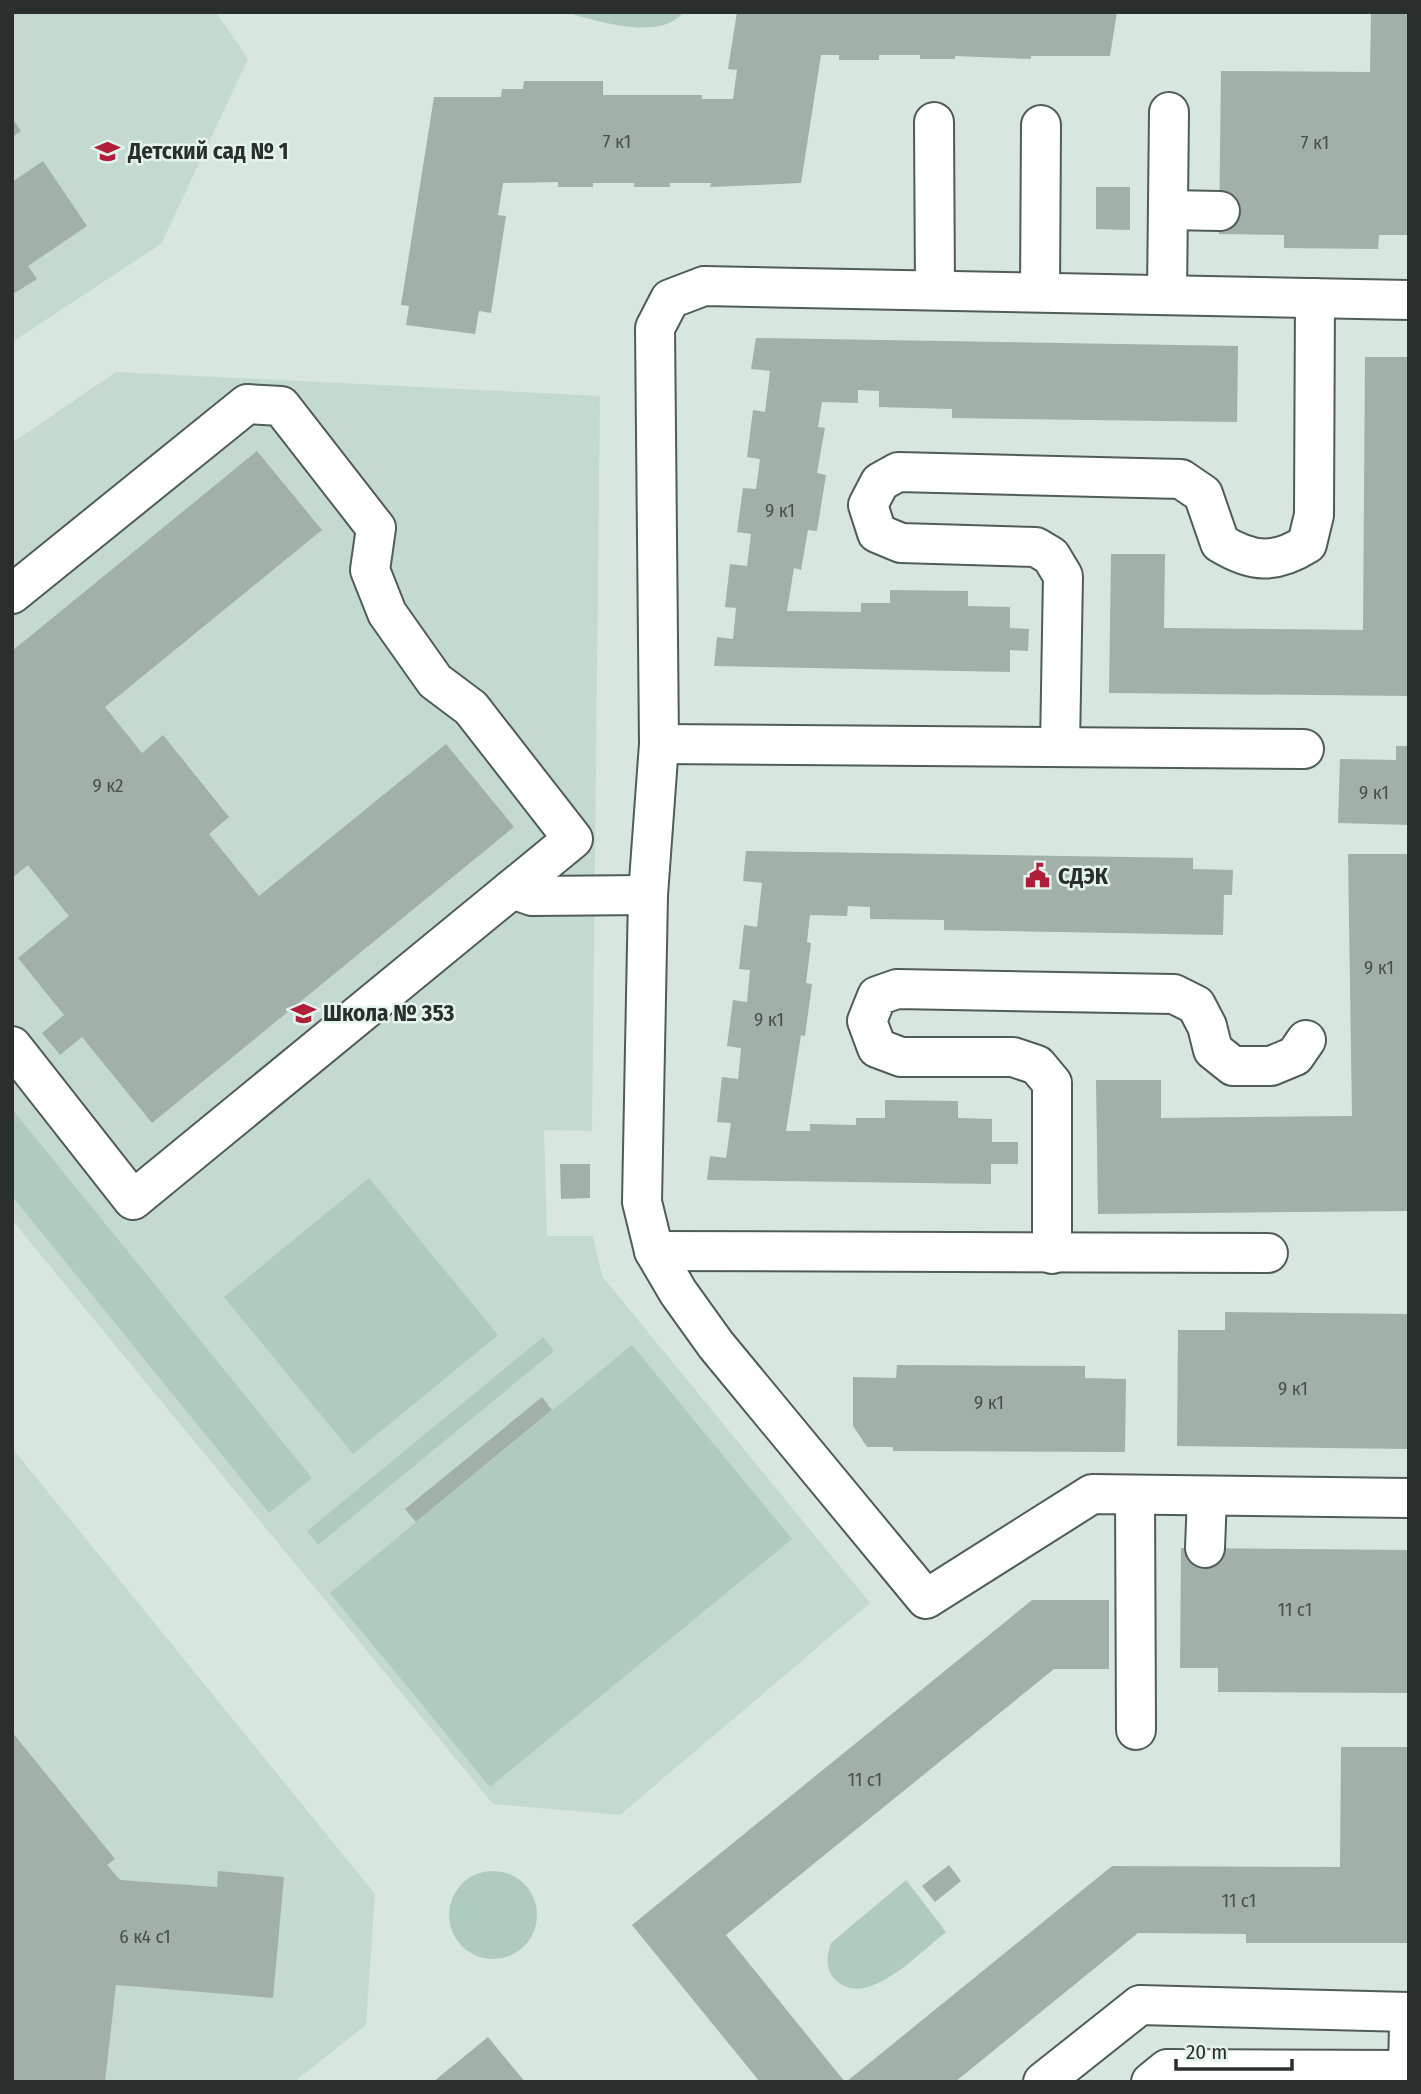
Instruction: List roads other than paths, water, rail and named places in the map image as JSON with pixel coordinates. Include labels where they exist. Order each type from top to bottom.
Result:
[{"type":"lane","points":[[1167,295],[1169,112]]},
{"type":"lane","points":[[934,122],[935,290]]},
{"type":"lane","points":[[1040,292],[1041,125]]},
{"type":"lane","points":[[1168,210],[1220,211]]},
{"type":"lane","points":[[1409,300],[704,286],[670,299],[655,328],[659,744],[648,895],[642,1202],[654,1251],[678,1292],[716,1345],[926,1598],[1092,1494],[1409,1498]]},
{"type":"lane","points":[[1060,746],[1063,576],[1051,556],[1036,547],[901,543],[877,533],[868,505],[880,482],[898,472],[1181,479],[1203,494],[1220,543],[1243,557],[1285,558],[1307,544],[1314,515],[1315,298]]},
{"type":"lane","points":[[12,594],[247,404],[281,407],[376,528],[369,570],[387,613],[435,681],[471,708],[573,839],[132,1200],[12,1046]]},
{"type":"lane","points":[[659,744],[1304,749]]},
{"type":"lane","points":[[512,888],[532,896],[648,895]]},
{"type":"lane","points":[[1052,1254],[1052,1083],[1037,1065],[1013,1056],[901,1057],[877,1048],[867,1021],[877,996],[897,989],[1174,994],[1196,1005],[1207,1026],[1213,1050],[1233,1066],[1271,1066],[1295,1056],[1306,1040]]},
{"type":"lane","points":[[654,1251],[1052,1254],[1268,1252]]},
{"type":"lane","points":[[1135,1495],[1136,1730]]},
{"type":"lane","points":[[1205,1549],[1207,1496]]},
{"type":"lane","points":[[1043,2082],[1140,2005],[1409,2012]]},
{"type":"lane","points":[[1151,2082],[1167,2068],[1292,2075],[1408,2070],[1409,2025]]},
{"type":"place","name":"Детский сад № 1","points":[[108,151]]},
{"type":"place","name":"СДЭК","points":[[1038,876]]},
{"type":"place","name":"Школа № 353","points":[[303,1013]]}]
